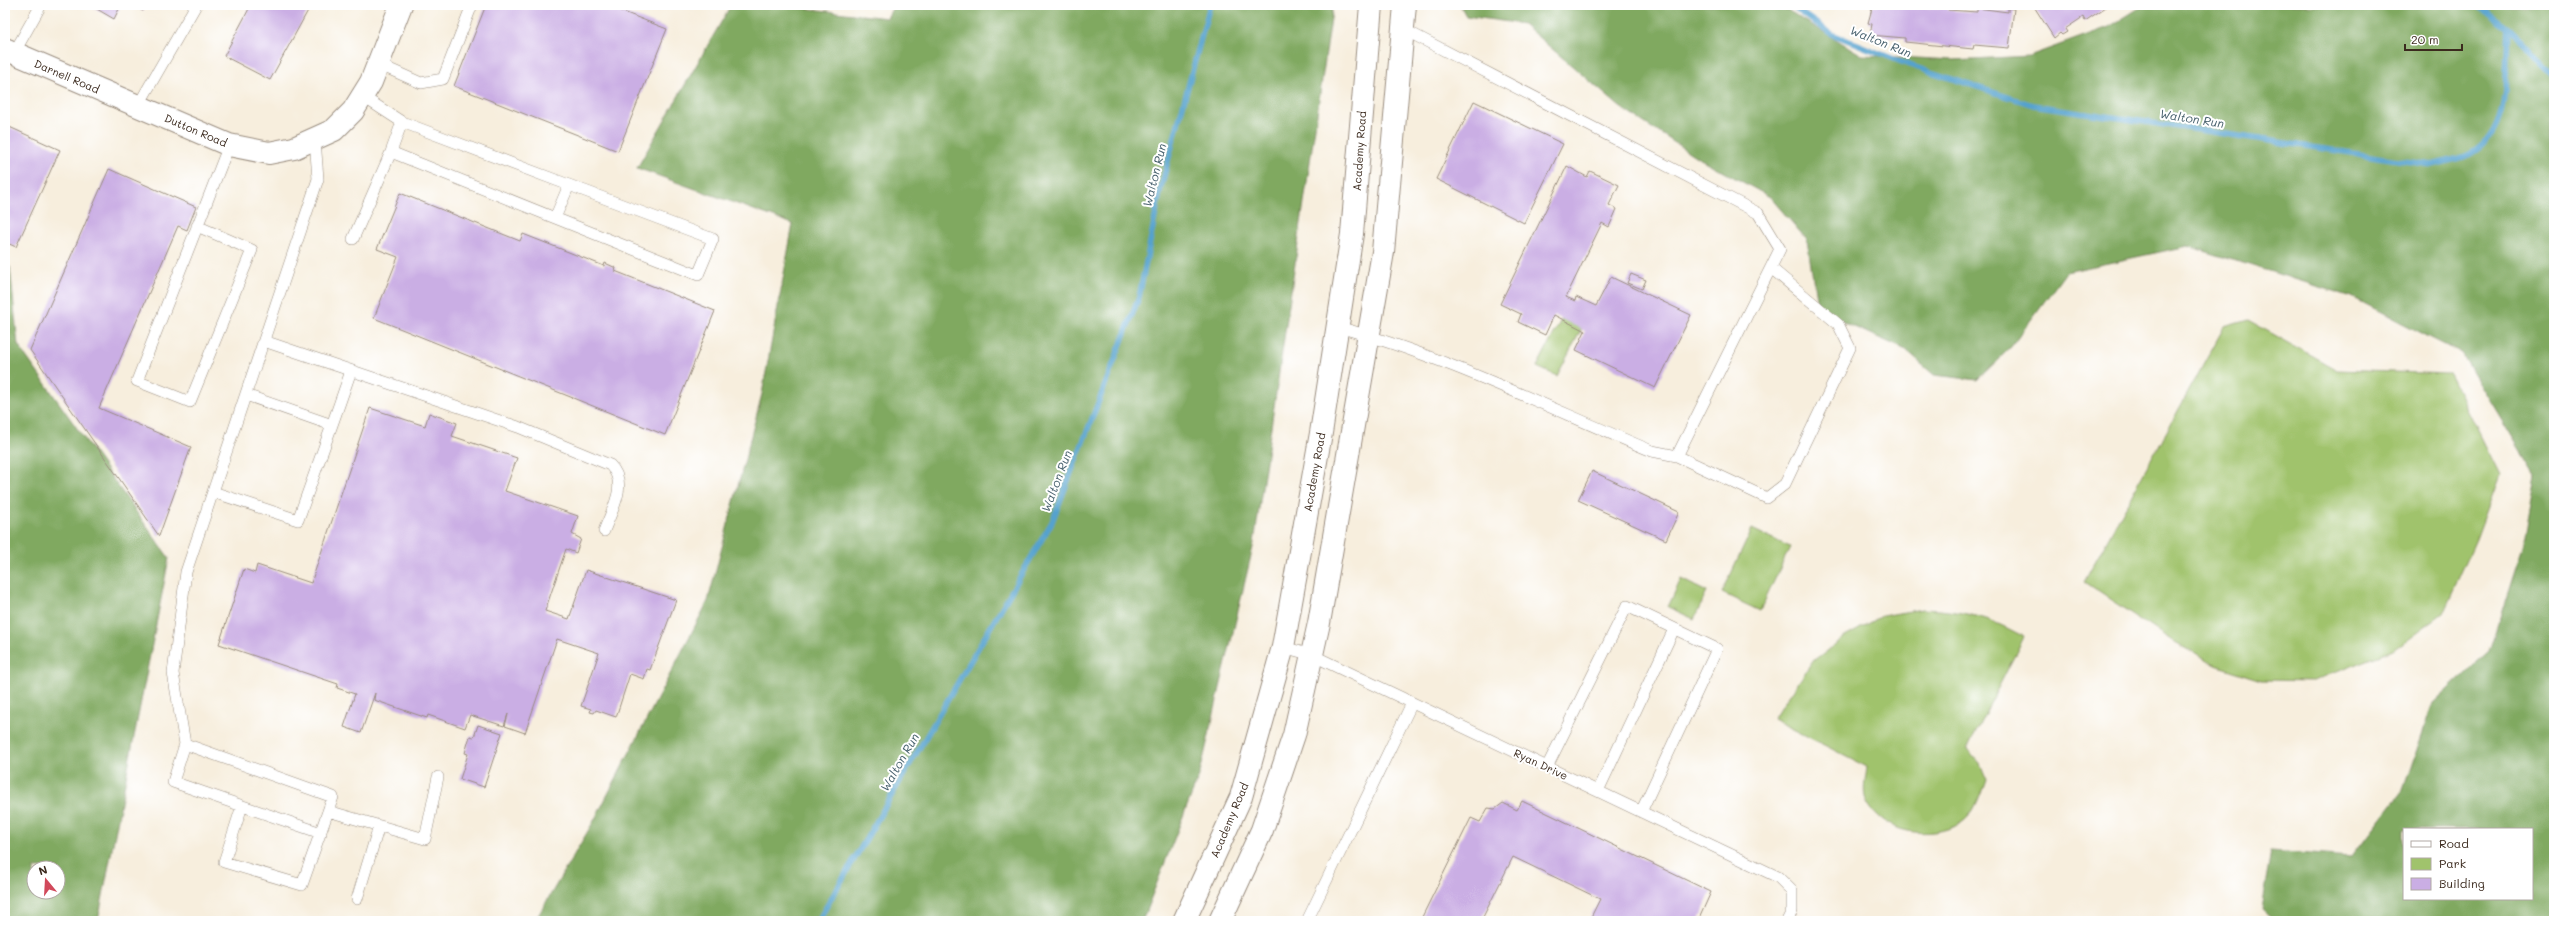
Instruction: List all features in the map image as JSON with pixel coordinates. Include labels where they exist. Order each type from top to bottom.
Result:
[{"type":"main road","name":"Dutton Road","points":[[133,104],[228,145],[269,153],[294,148],[334,130],[353,111],[378,64],[401,5]]},
{"type":"main road","points":[[1220,921],[1262,830],[1294,735],[1312,655],[1383,252],[1405,5]]},
{"type":"main road","points":[[1370,16],[1403,29]]},
{"type":"main road","name":"Academy Road","points":[[1184,921],[1241,797],[1283,647],[1338,327],[1352,234],[1370,16]]},
{"type":"main road","name":"Darnell Road","points":[[9,51],[133,104]]},
{"type":"lane","points":[[9,51],[42,5]]},
{"type":"lane","points":[[133,104],[196,5]]},
{"type":"lane","points":[[378,64],[421,83],[443,79],[472,5]]},
{"type":"lane","points":[[1403,29],[1758,213],[1780,249],[1677,456]]},
{"type":"lane","points":[[362,96],[402,122],[713,239],[698,275],[391,152]]},
{"type":"lane","points":[[353,239],[391,152],[402,122]]},
{"type":"lane","points":[[315,138],[318,179],[186,572],[173,673],[185,744],[173,782],[321,833]]},
{"type":"lane","points":[[197,226],[252,250],[190,402],[137,381],[228,145]]},
{"type":"lane","points":[[555,218],[569,185]]},
{"type":"lane","points":[[1338,327],[1368,335],[1455,368],[1652,451],[1677,456],[1767,498],[1785,484],[1850,348],[1838,324],[1771,268]]},
{"type":"lane","points":[[264,342],[518,427],[610,465],[617,472],[620,486],[604,531]]},
{"type":"lane","points":[[213,492],[298,520],[351,371]]},
{"type":"lane","points":[[246,395],[332,425]]},
{"type":"lane","points":[[1547,767],[1627,606],[1718,649],[1641,812]]},
{"type":"lane","points":[[1598,791],[1674,628]]},
{"type":"lane","name":"Ryan Drive","points":[[1283,647],[1312,655],[1778,877],[1792,891],[1792,911],[1787,921]]},
{"type":"lane","points":[[1307,921],[1412,703]]},
{"type":"lane","points":[[185,744],[333,797],[302,885],[224,862],[242,806]]},
{"type":"lane","points":[[328,811],[424,838],[438,777]]},
{"type":"lane","points":[[357,899],[379,826]]},
{"type":"green space","points":[[731,5],[777,5],[887,18],[894,5],[1333,5],[1254,543],[1200,773],[1142,921],[535,921],[595,819],[708,601],[762,394],[793,224],[637,168]]},
{"type":"green space","points":[[1460,5],[1779,5],[1862,55],[1953,60],[2029,56],[2109,27],[2144,5],[2554,5],[2554,921],[2274,921],[2261,909],[2271,851],[2351,857],[2403,790],[2433,703],[2489,651],[2523,546],[2536,476],[2462,354],[2352,297],[2188,246],[2066,272],[2011,347],[1977,380],[1934,375],[1904,349],[1818,311],[1807,240],[1770,197],[1695,156],[1620,107],[1523,24],[1466,16]]},
{"type":"green space","points":[[5,265],[10,267],[18,345],[169,558],[98,921],[5,921]]},
{"type":"green space","points":[[1562,318],[1582,328],[1557,376],[1537,367]]},
{"type":"green space","points":[[2248,320],[2337,370],[2450,374],[2500,475],[2476,539],[2443,613],[2393,650],[2314,681],[2262,680],[2215,665],[2174,642],[2084,582],[2224,327]]},
{"type":"green space","points":[[1752,529],[1790,547],[1760,611],[1722,593]]},
{"type":"green space","points":[[1681,579],[1707,592],[1694,619],[1668,607]]},
{"type":"green space","points":[[1922,609],[1963,613],[1987,619],[2024,637],[1967,749],[1980,763],[1986,778],[1974,809],[1961,823],[1949,829],[1922,833],[1895,827],[1883,820],[1873,811],[1865,796],[1864,788],[1867,767],[1773,719],[1814,660],[1845,637],[1882,616]]},
{"type":"building","points":[[90,5],[121,5],[114,19]]},
{"type":"building","points":[[132,5],[146,5],[143,11]]},
{"type":"building","points":[[251,5],[311,5],[270,80],[224,56]]},
{"type":"building","points":[[486,5],[617,5],[616,9],[667,29],[618,151],[454,86]]},
{"type":"building","points":[[1873,5],[1908,5],[1939,9],[1940,6],[1948,6],[1948,10],[1977,12],[1977,8],[2008,12],[2008,8],[2014,9],[2009,48],[1974,45],[1973,49],[1905,42],[1905,38],[1870,35],[1872,24],[1868,23]]},
{"type":"building","points":[[2033,5],[2109,5],[2085,21],[2083,17],[2065,29],[2067,32],[2062,35],[2060,33],[2054,38]]},
{"type":"building","points":[[1474,101],[1563,144],[1524,223],[1436,179]]},
{"type":"building","points":[[5,125],[60,150],[16,247],[5,242]]},
{"type":"building","points":[[1567,166],[1587,177],[1590,171],[1619,185],[1609,205],[1617,209],[1609,227],[1602,223],[1566,297],[1575,301],[1576,297],[1596,306],[1611,277],[1691,315],[1655,388],[1576,350],[1585,331],[1554,315],[1545,335],[1518,322],[1521,314],[1500,304]]},
{"type":"building","points":[[109,169],[196,207],[187,230],[178,226],[99,408],[191,447],[159,536],[30,350]]},
{"type":"building","points":[[400,193],[520,241],[523,234],[604,266],[605,263],[616,268],[615,271],[715,311],[665,435],[374,318],[398,257],[377,249]]},
{"type":"building","points":[[1631,274],[1646,280],[1642,289],[1627,283]]},
{"type":"building","points":[[370,408],[425,426],[429,413],[457,423],[452,436],[517,458],[505,491],[578,516],[572,534],[581,539],[576,553],[566,549],[545,611],[569,619],[586,570],[676,600],[650,670],[647,669],[644,679],[630,674],[616,717],[596,710],[594,713],[590,712],[591,709],[581,706],[599,653],[557,639],[525,733],[505,726],[508,714],[504,726],[470,715],[465,728],[428,715],[427,718],[374,700],[375,693],[361,733],[344,727],[355,694],[337,688],[338,684],[219,644],[244,569],[255,573],[257,565],[311,583]]},
{"type":"building","points":[[1592,471],[1679,512],[1666,540],[1578,500]]},
{"type":"building","points":[[478,725],[502,733],[484,787],[460,779],[468,754],[465,753],[470,736],[474,737]]},
{"type":"building","points":[[1522,801],[1711,892],[1698,921],[1589,921],[1600,899],[1513,857],[1481,921],[1420,921],[1471,818],[1480,822],[1488,808],[1495,809],[1503,803],[1517,810]]},
{"type":"waterway","name":"Walton Run","points":[[818,921],[1052,522],[1139,297],[1161,187],[1210,5]]},
{"type":"waterway","name":"Walton Run","points":[[1790,5],[1832,34],[1909,65],[2033,105],[2431,165],[2470,154],[2484,144],[2494,130],[2500,115],[2504,98],[2508,28]]},
{"type":"waterway","points":[[2476,5],[2508,28],[2554,73]]}]
